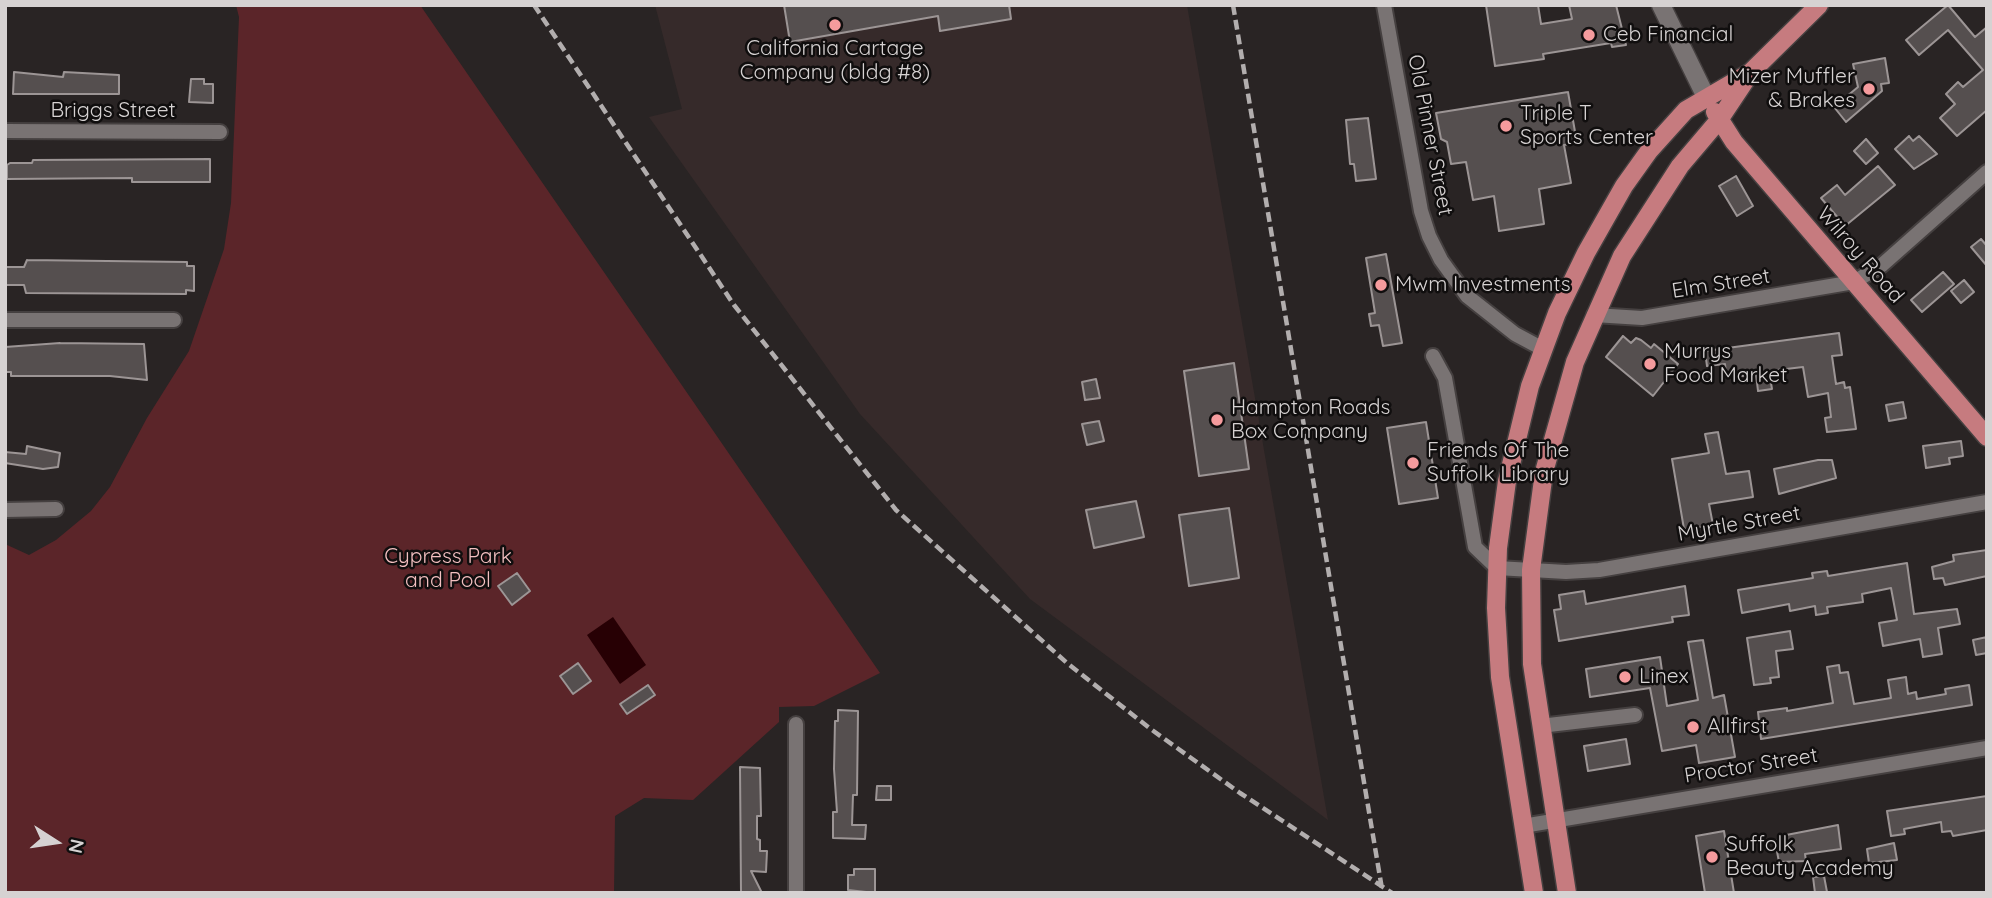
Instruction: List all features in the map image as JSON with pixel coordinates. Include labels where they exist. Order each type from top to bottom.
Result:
[{"type":"main road","points":[[1661,5],[1706,97]]},
{"type":"main road","points":[[1567,893],[1532,664],[1531,570],[1536,517],[1546,461],[1564,396],[1594,314],[1622,256],[1648,212],[1719,120],[1751,72],[1819,5]]},
{"type":"main road","points":[[1534,893],[1500,677],[1497,568],[1507,481],[1516,433],[1543,349],[1586,253],[1624,186],[1674,122],[1706,97],[1751,72]]},
{"type":"main road","name":"Wilroy Road","points":[[1706,97],[1734,142],[1987,437]]},
{"type":"street","name":"Old Pinner Street","points":[[1384,5],[1421,211],[1429,236],[1441,260],[1467,296],[1515,334],[1543,349]]},
{"type":"street","name":"Briggs Street","points":[[5,131],[220,132]]},
{"type":"street","points":[[1854,282],[1882,265],[1987,172]]},
{"type":"street","name":"Elm Street","points":[[1594,314],[1642,318],[1854,282]]},
{"type":"street","points":[[5,320],[174,320]]},
{"type":"street","points":[[1433,356],[1445,378],[1475,547],[1497,568]]},
{"type":"street","name":"Myrtle Street","points":[[1497,568],[1599,570],[1987,502]]},
{"type":"street","points":[[5,510],[56,509]]},
{"type":"street","points":[[1540,726],[1635,715]]},
{"type":"street","points":[[796,724],[796,893]]},
{"type":"street","name":"Proctor Street","points":[[1523,826],[1987,748]]},
{"type":"shaded area","points":[[655,5],[1187,5],[1328,820],[1030,599],[860,414],[649,117],[682,109]]},
{"type":"shaded area","points":[[613,617],[646,665],[620,684],[587,635]]},
{"type":"green space","name":"Cypress Park and Pool","points":[[236,5],[420,5],[880,673],[814,706],[779,707],[779,722],[693,800],[644,798],[615,816],[614,893],[5,893],[5,544],[29,555],[56,540],[91,511],[110,487],[147,418],[189,351],[224,249],[231,203],[239,17]]},
{"type":"building","name":"California Cartage Company (bldg #8)","points":[[784,5],[1009,5],[1011,19],[940,31],[938,16],[790,42]]},
{"type":"building","points":[[1486,5],[1538,5],[1541,24],[1572,19],[1569,5],[1616,5],[1626,45],[1612,47],[1611,43],[1543,54],[1544,59],[1495,66]]},
{"type":"building","points":[[1948,5],[1975,37],[1987,27],[1987,110],[1957,136],[1940,118],[1955,104],[1946,94],[1958,82],[1963,87],[1983,70],[1948,30],[1919,55],[1906,40]]},
{"type":"building","name":"Mizer Muffler & Brakes","points":[[1885,58],[1889,83],[1881,84],[1882,91],[1846,122],[1834,107],[1858,87],[1853,64]]},
{"type":"building","points":[[14,72],[63,77],[64,72],[119,75],[119,94],[13,94]]},
{"type":"building","points":[[191,79],[204,79],[204,84],[213,84],[213,103],[189,102]]},
{"type":"building","points":[[1568,92],[1577,143],[1564,145],[1571,183],[1539,189],[1544,224],[1499,231],[1494,196],[1473,200],[1466,162],[1451,164],[1447,142],[1441,139],[1436,113]]},
{"type":"building","points":[[1368,118],[1376,179],[1356,181],[1354,164],[1350,164],[1346,120]]},
{"type":"building","points":[[1909,136],[1913,141],[1919,136],[1937,154],[1914,169],[1895,149]]},
{"type":"building","points":[[1866,139],[1878,153],[1866,164],[1854,151]]},
{"type":"building","points":[[210,159],[210,182],[132,182],[132,178],[7,179],[7,165],[32,163],[33,160]]},
{"type":"building","points":[[1878,166],[1895,185],[1845,226],[1821,198],[1837,185],[1845,195]]},
{"type":"building","points":[[1736,176],[1753,206],[1737,216],[1719,186]]},
{"type":"building","points":[[1981,239],[1987,246],[1987,266],[1971,247]]},
{"type":"building","name":"Mwm Investments","points":[[1386,254],[1402,343],[1383,346],[1379,325],[1371,326],[1369,314],[1375,313],[1366,258]]},
{"type":"building","points":[[27,260],[187,262],[187,266],[194,266],[194,291],[186,290],[186,294],[26,293],[24,285],[5,285],[5,267],[24,267]]},
{"type":"building","points":[[1943,272],[1954,284],[1922,312],[1911,300]]},
{"type":"building","points":[[1964,280],[1974,292],[1961,303],[1951,291]]},
{"type":"building","points":[[1839,333],[1842,355],[1832,356],[1836,384],[1844,382],[1845,388],[1850,387],[1856,429],[1827,432],[1825,418],[1831,417],[1828,393],[1808,397],[1803,367],[1769,371],[1772,389],[1758,391],[1756,374],[1735,377],[1734,372],[1726,373],[1725,364],[1707,366],[1705,351]]},
{"type":"building","name":"Murrys Food Market","points":[[1623,336],[1631,343],[1636,338],[1651,348],[1654,344],[1678,364],[1653,396],[1606,357]]},
{"type":"building","points":[[60,343],[144,344],[147,380],[110,376],[11,376],[11,372],[5,372],[5,347]]},
{"type":"building","name":"Hampton Roads Box Company","points":[[1234,363],[1249,469],[1199,476],[1184,371]]},
{"type":"building","points":[[1096,379],[1100,398],[1085,400],[1082,382]]},
{"type":"building","points":[[1903,402],[1906,418],[1889,421],[1886,405]]},
{"type":"building","points":[[1099,421],[1104,441],[1087,445],[1082,424]]},
{"type":"building","name":"Friends Of The Suffolk Library","points":[[1426,422],[1438,498],[1399,504],[1387,428]]},
{"type":"building","points":[[1718,432],[1726,474],[1749,471],[1753,497],[1709,504],[1713,525],[1684,529],[1672,459],[1709,453],[1705,434]]},
{"type":"building","points":[[1961,441],[1963,456],[1949,458],[1950,464],[1926,468],[1923,446]]},
{"type":"building","points":[[27,446],[60,453],[58,467],[43,469],[5,463],[5,452],[26,454]]},
{"type":"building","points":[[1818,460],[1832,460],[1836,478],[1779,494],[1774,469]]},
{"type":"building","points":[[1136,501],[1144,537],[1094,548],[1086,510]]},
{"type":"building","points":[[1229,508],[1239,578],[1189,586],[1179,515]]},
{"type":"building","points":[[1987,550],[1987,576],[1945,585],[1943,578],[1934,579],[1932,567],[1954,561],[1953,555]]},
{"type":"building","points":[[1907,563],[1914,614],[1957,609],[1960,624],[1938,628],[1942,654],[1923,657],[1920,639],[1883,646],[1879,623],[1897,620],[1891,588],[1862,594],[1863,602],[1827,607],[1828,613],[1816,615],[1815,606],[1790,611],[1789,604],[1742,613],[1738,590],[1813,578],[1812,573],[1827,571],[1828,576]]},
{"type":"building","points":[[517,573],[530,591],[512,605],[498,586]]},
{"type":"building","points":[[1685,586],[1689,615],[1672,617],[1673,622],[1559,641],[1554,610],[1561,609],[1559,595],[1584,591],[1586,604]]},
{"type":"building","points":[[1790,631],[1793,649],[1776,651],[1779,677],[1770,678],[1771,683],[1754,685],[1747,638]]},
{"type":"building","points":[[1987,637],[1987,653],[1976,655],[1973,640]]},
{"type":"building","points":[[1703,640],[1713,698],[1724,695],[1735,757],[1699,763],[1696,745],[1662,751],[1650,688],[1590,697],[1586,669],[1660,657],[1667,706],[1698,700],[1688,642]]},
{"type":"building","points":[[578,663],[591,681],[573,694],[560,676]]},
{"type":"building","points":[[1839,665],[1840,673],[1848,672],[1854,704],[1891,698],[1888,680],[1906,677],[1908,694],[1916,692],[1917,699],[1946,694],[1945,689],[1969,685],[1972,705],[1761,739],[1758,712],[1787,708],[1787,711],[1833,703],[1827,667]]},
{"type":"building","points":[[648,685],[655,695],[627,714],[620,704]]},
{"type":"building","points":[[838,710],[858,711],[857,795],[853,795],[852,825],[866,825],[865,839],[833,838],[833,812],[837,812],[834,769],[835,721],[838,721]]},
{"type":"building","points":[[1626,739],[1630,764],[1588,771],[1584,746]]},
{"type":"building","points":[[740,767],[760,768],[761,816],[757,816],[757,839],[760,840],[760,851],[767,851],[766,872],[751,871],[762,893],[741,893]]},
{"type":"building","points":[[877,786],[891,786],[891,800],[876,800]]},
{"type":"building","points":[[1987,796],[1987,830],[1953,836],[1951,831],[1942,832],[1941,822],[1904,829],[1905,834],[1891,836],[1887,811]]},
{"type":"building","points":[[1838,825],[1841,849],[1805,854],[1806,861],[1779,862],[1775,841],[1781,840],[1781,836]]},
{"type":"building","name":"Suffolk Beauty Academy","points":[[1724,831],[1734,893],[1705,893],[1696,836]]},
{"type":"building","points":[[1894,843],[1897,860],[1869,863],[1867,849]]},
{"type":"building","points":[[854,869],[875,869],[875,893],[848,890],[848,875],[854,875]]},
{"type":"building","points":[[1824,876],[1827,892],[1815,893],[1813,877]]},
{"type":"railway","points":[[534,5],[734,305],[896,510],[1067,663],[1152,730],[1240,793],[1392,893]]},
{"type":"railway","points":[[1233,5],[1382,889]]},
{"type":"place","name":"California Cartage Company (bldg #8)","points":[[835,25]]},
{"type":"place","name":"Ceb Financial","points":[[1589,35]]},
{"type":"place","name":"Mizer Muffler & Brakes","points":[[1869,89]]},
{"type":"place","name":"Triple T Sports Center","points":[[1506,126]]},
{"type":"place","name":"Mwm Investments","points":[[1381,285]]},
{"type":"place","name":"Murrys Food Market","points":[[1650,364]]},
{"type":"place","name":"Hampton Roads Box Company","points":[[1217,420]]},
{"type":"place","name":"Friends Of The Suffolk Library","points":[[1413,463]]},
{"type":"place","name":"Linex","points":[[1625,677]]},
{"type":"place","name":"Allfirst","points":[[1693,727]]},
{"type":"place","name":"Suffolk Beauty Academy","points":[[1712,857]]}]
